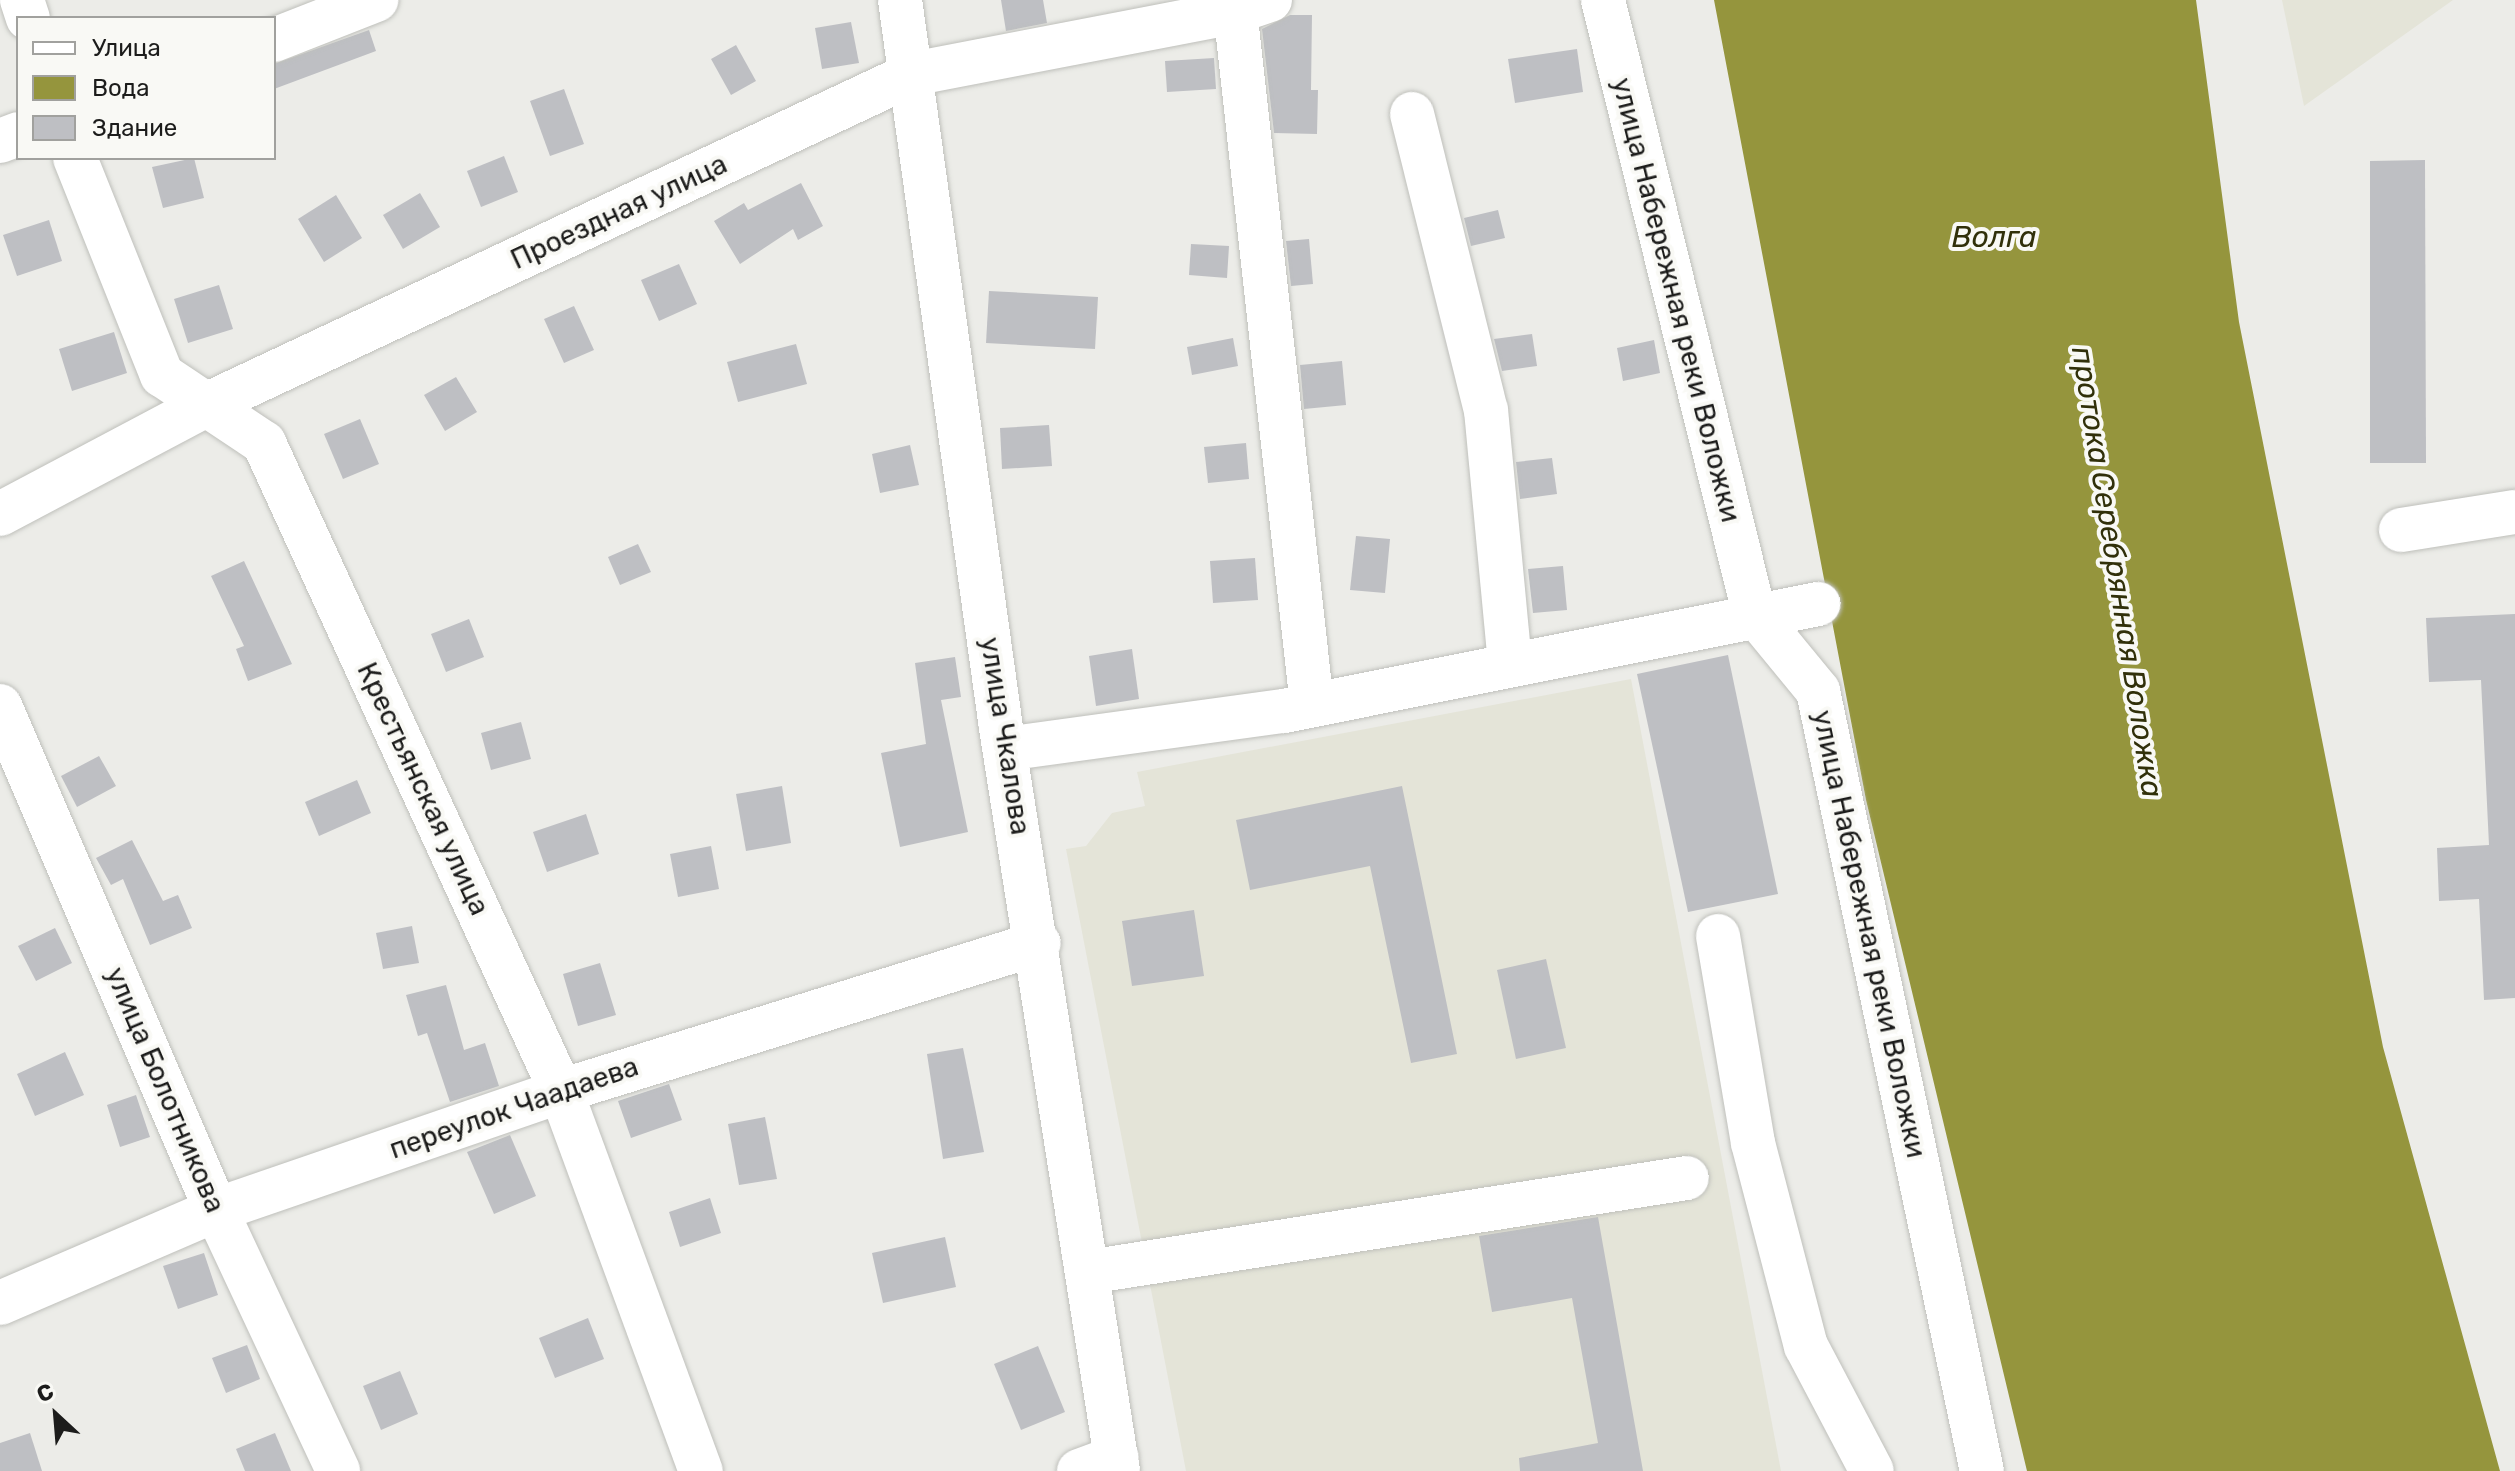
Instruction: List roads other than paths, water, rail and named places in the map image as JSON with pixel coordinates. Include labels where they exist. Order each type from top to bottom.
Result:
[{"type":"street","name":"улица Чкалова","points":[[900,0],[1005,749],[1039,943],[1088,1272],[1104,1466]]},
{"type":"street","name":"улица Набережная реки Воложки","points":[[1603,0],[1754,613],[1818,691],[1982,1471]]},
{"type":"street","points":[[276,39],[363,3]]},
{"type":"street","name":"Проездная улица","points":[[0,514],[208,404],[912,74],[1246,4]]},
{"type":"street","points":[[1246,4],[1312,705]]},
{"type":"street","points":[[1412,114],[1486,410],[1510,664]]},
{"type":"street","name":"Крестьянская улица","points":[[76,160],[162,375],[264,443],[561,1091],[701,1471]]},
{"type":"street","points":[[2401,530],[2515,512]]},
{"type":"street","points":[[1005,749],[1312,705],[1754,613],[1818,604]]},
{"type":"street","name":"улица Болотникова","points":[[0,706],[216,1210],[338,1471]]},
{"type":"street","points":[[1718,936],[1753,1143],[1806,1346],[1872,1471]]},
{"type":"street","name":"переулок Чаадаева","points":[[0,1303],[216,1210],[561,1091],[1039,943]]},
{"type":"street","points":[[1088,1272],[1687,1178]]},
{"type":"water","name":"Волга","points":[[1714,0],[2196,0],[2239,322],[2383,1047],[2500,1471],[2027,1471],[1866,800]]},
{"type":"water label","name":"протока Серебрянная Воложка","points":[[2117,572]]}]
